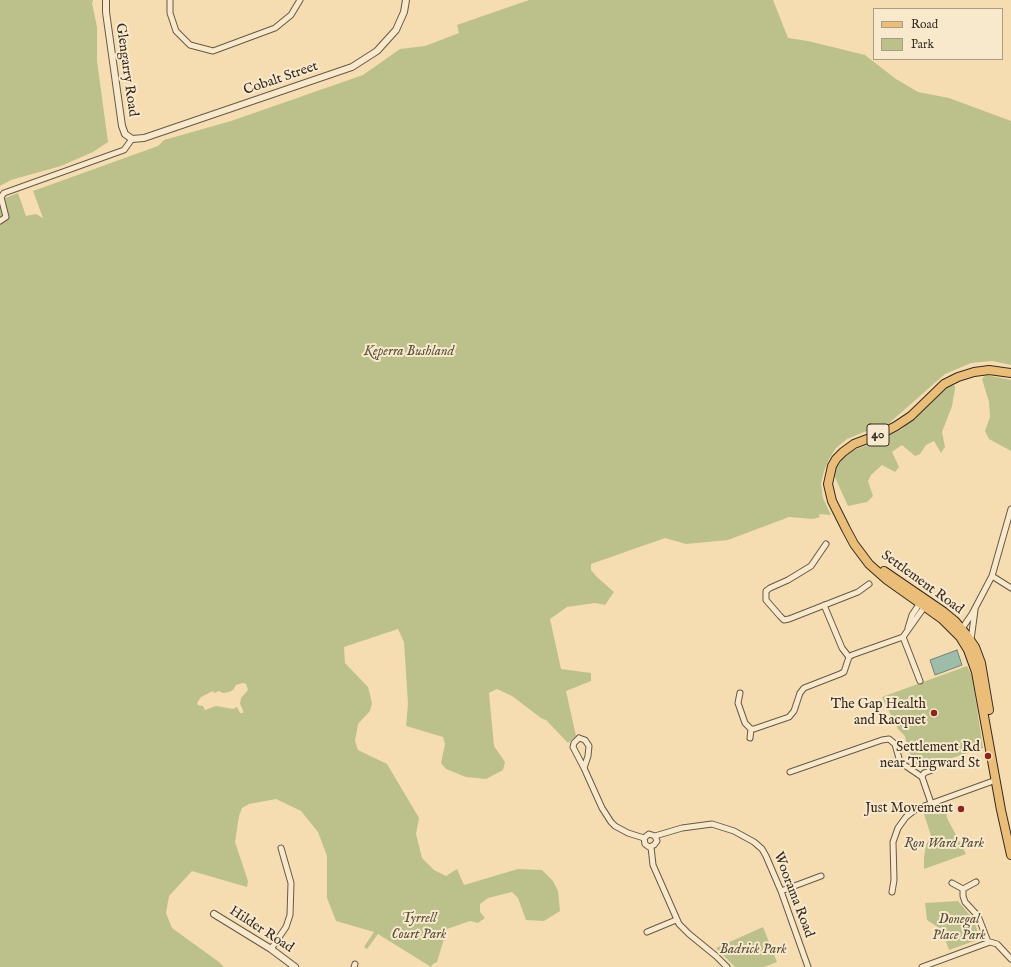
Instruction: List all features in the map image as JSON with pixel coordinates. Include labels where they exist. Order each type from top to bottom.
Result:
[{"type":"main road","name":"Settlement Road","points":[[996,777],[994,746],[983,672],[979,657],[971,641],[941,614],[923,603],[861,553],[852,540],[832,501],[829,491],[829,475],[836,459],[843,452],[854,444],[883,433],[896,426],[910,416],[944,384],[958,377],[974,372],[989,370],[1011,373]]},
{"type":"main road","name":"Settlement Road","points":[[960,632],[975,668],[1011,855]]},
{"type":"street","name":"Glengarry Road","points":[[106,0],[106,12],[122,126],[125,134],[132,139]]},
{"type":"street","points":[[170,0],[170,13],[176,31],[190,45],[213,51],[275,28],[291,15],[300,0]]},
{"type":"street","name":"Cobalt Street","points":[[132,139],[144,138],[352,67],[377,51],[396,30],[404,12],[406,0]]},
{"type":"street","points":[[0,221],[6,217],[1,197],[4,193],[124,150],[132,139]]},
{"type":"street","points":[[960,632],[977,605],[992,576],[1011,509]]},
{"type":"street","points":[[826,544],[811,566],[788,580],[768,589],[765,596],[766,600],[784,620],[858,592],[869,584]]},
{"type":"street","points":[[992,576],[1011,588]]},
{"type":"street","points":[[751,729],[792,714],[802,690],[844,672],[849,658],[852,655],[905,635],[923,603]]},
{"type":"street","points":[[824,605],[842,648],[849,658]]},
{"type":"street","points":[[971,641],[971,633],[977,605]]},
{"type":"street","points":[[905,635],[920,681]]},
{"type":"street","points":[[740,693],[738,703],[740,710],[745,723],[751,729]]},
{"type":"street","points":[[750,738],[751,729]]},
{"type":"street","points":[[584,768],[588,756],[589,746],[585,740],[579,738],[574,743],[574,747],[602,808],[611,822],[628,833],[644,838],[645,844],[651,847]]},
{"type":"street","points":[[790,772],[882,740],[889,739],[895,744],[900,762],[922,777],[931,803]]},
{"type":"street","points":[[922,777],[924,773],[932,770]]},
{"type":"street","points":[[892,892],[894,880],[893,842],[898,828],[906,817],[916,809],[996,777]]},
{"type":"street","name":"Woorama Road","points":[[644,838],[649,834],[655,836],[666,832],[705,824],[721,826],[754,842],[762,849],[766,856],[781,891],[808,967]]},
{"type":"street","points":[[651,847],[656,842],[655,836]]},
{"type":"street","points":[[651,847],[653,865],[676,920],[682,929],[716,956],[727,967]]},
{"type":"street","points":[[272,949],[286,927],[290,915],[292,896],[291,884],[281,848]]},
{"type":"street","points":[[781,891],[821,876]]},
{"type":"street","points":[[963,889],[976,882]]},
{"type":"street","points":[[952,883],[963,889]]},
{"type":"street","points":[[963,889],[965,902],[978,916],[991,942]]},
{"type":"street","name":"Hilder Road","points":[[214,914],[272,949],[295,967]]},
{"type":"street","points":[[648,932],[676,920]]},
{"type":"street","points":[[922,967],[991,942],[997,944],[1011,960]]},
{"type":"green space","points":[[0,0],[93,0],[92,3],[97,27],[97,61],[108,142],[93,152],[61,166],[11,180],[0,186]]},
{"type":"green space","name":"Keperra Bushland","points":[[529,0],[773,0],[788,38],[808,41],[865,55],[896,79],[918,92],[949,98],[1011,121],[1011,365],[992,361],[971,363],[945,374],[887,425],[847,439],[836,448],[824,471],[821,484],[823,498],[831,515],[819,514],[820,517],[813,519],[789,517],[728,540],[686,544],[665,538],[591,564],[591,570],[614,592],[605,605],[595,603],[567,607],[550,619],[561,669],[591,673],[591,681],[566,691],[576,736],[568,743],[546,720],[541,718],[512,696],[497,689],[489,693],[494,746],[505,762],[503,770],[486,779],[466,777],[446,769],[441,763],[445,744],[443,737],[406,726],[408,704],[404,642],[398,629],[344,647],[345,663],[368,687],[372,703],[370,711],[358,724],[355,741],[358,750],[387,764],[419,818],[416,834],[422,858],[434,870],[446,876],[457,869],[464,885],[518,869],[542,870],[553,881],[558,891],[560,911],[544,921],[526,920],[518,898],[512,892],[488,898],[480,904],[480,912],[485,918],[478,923],[470,921],[447,929],[437,962],[431,967],[378,934],[367,949],[364,947],[374,932],[336,921],[327,898],[327,856],[318,832],[301,811],[276,799],[249,804],[242,808],[239,816],[235,842],[248,881],[247,887],[192,871],[169,896],[166,913],[172,928],[224,967],[0,967],[0,200],[18,193],[26,216],[36,214],[43,218],[33,191],[158,146],[164,140],[231,121],[363,75],[400,49],[425,46],[459,33],[457,25]],"holes":[[[243,683],[246,684],[248,690],[241,698],[240,704],[243,713],[240,713],[237,707],[233,709],[216,706],[205,710],[203,706],[198,705],[197,703],[201,697],[213,691],[214,693],[219,691],[223,693],[229,692],[233,690],[236,685]]]},
{"type":"green space","points":[[986,375],[1011,380],[1011,451],[989,439],[985,431],[990,417],[989,402],[982,379]]},
{"type":"green space","points":[[950,384],[955,386],[955,389],[952,406],[942,432],[945,447],[941,453],[934,441],[926,445],[920,454],[915,456],[902,445],[892,452],[899,467],[895,472],[882,465],[871,475],[868,481],[873,496],[867,502],[848,506],[834,475],[837,466],[845,456],[854,450],[879,441],[902,429]]},
{"type":"green space","name":"The Gap Health and Racquet","points":[[967,666],[972,676],[983,748],[927,766],[916,766],[907,747],[905,736],[898,729],[882,697]]},
{"type":"green space","name":"Ron Ward Park","points":[[946,807],[947,818],[966,854],[924,869],[926,845],[931,836],[924,814]]},
{"type":"green space","name":"Donegal Place Park","points":[[958,901],[973,919],[980,937],[977,940],[949,950],[942,930],[927,920],[925,903]]},
{"type":"green space","name":"Badrick Park","points":[[763,927],[777,962],[764,967],[735,967],[716,948]]},
{"type":"shaded area","points":[[957,650],[962,665],[935,675],[930,660]]},
{"type":"place","name":"The Gap Health and Racquet","points":[[934,713]]},
{"type":"place","name":"Settlement Rd near Tingward St","points":[[988,756]]},
{"type":"place","name":"Just Movement","points":[[961,809]]},
{"type":"park label","name":"Tyrrell Court Park","points":[[419,928]]}]
